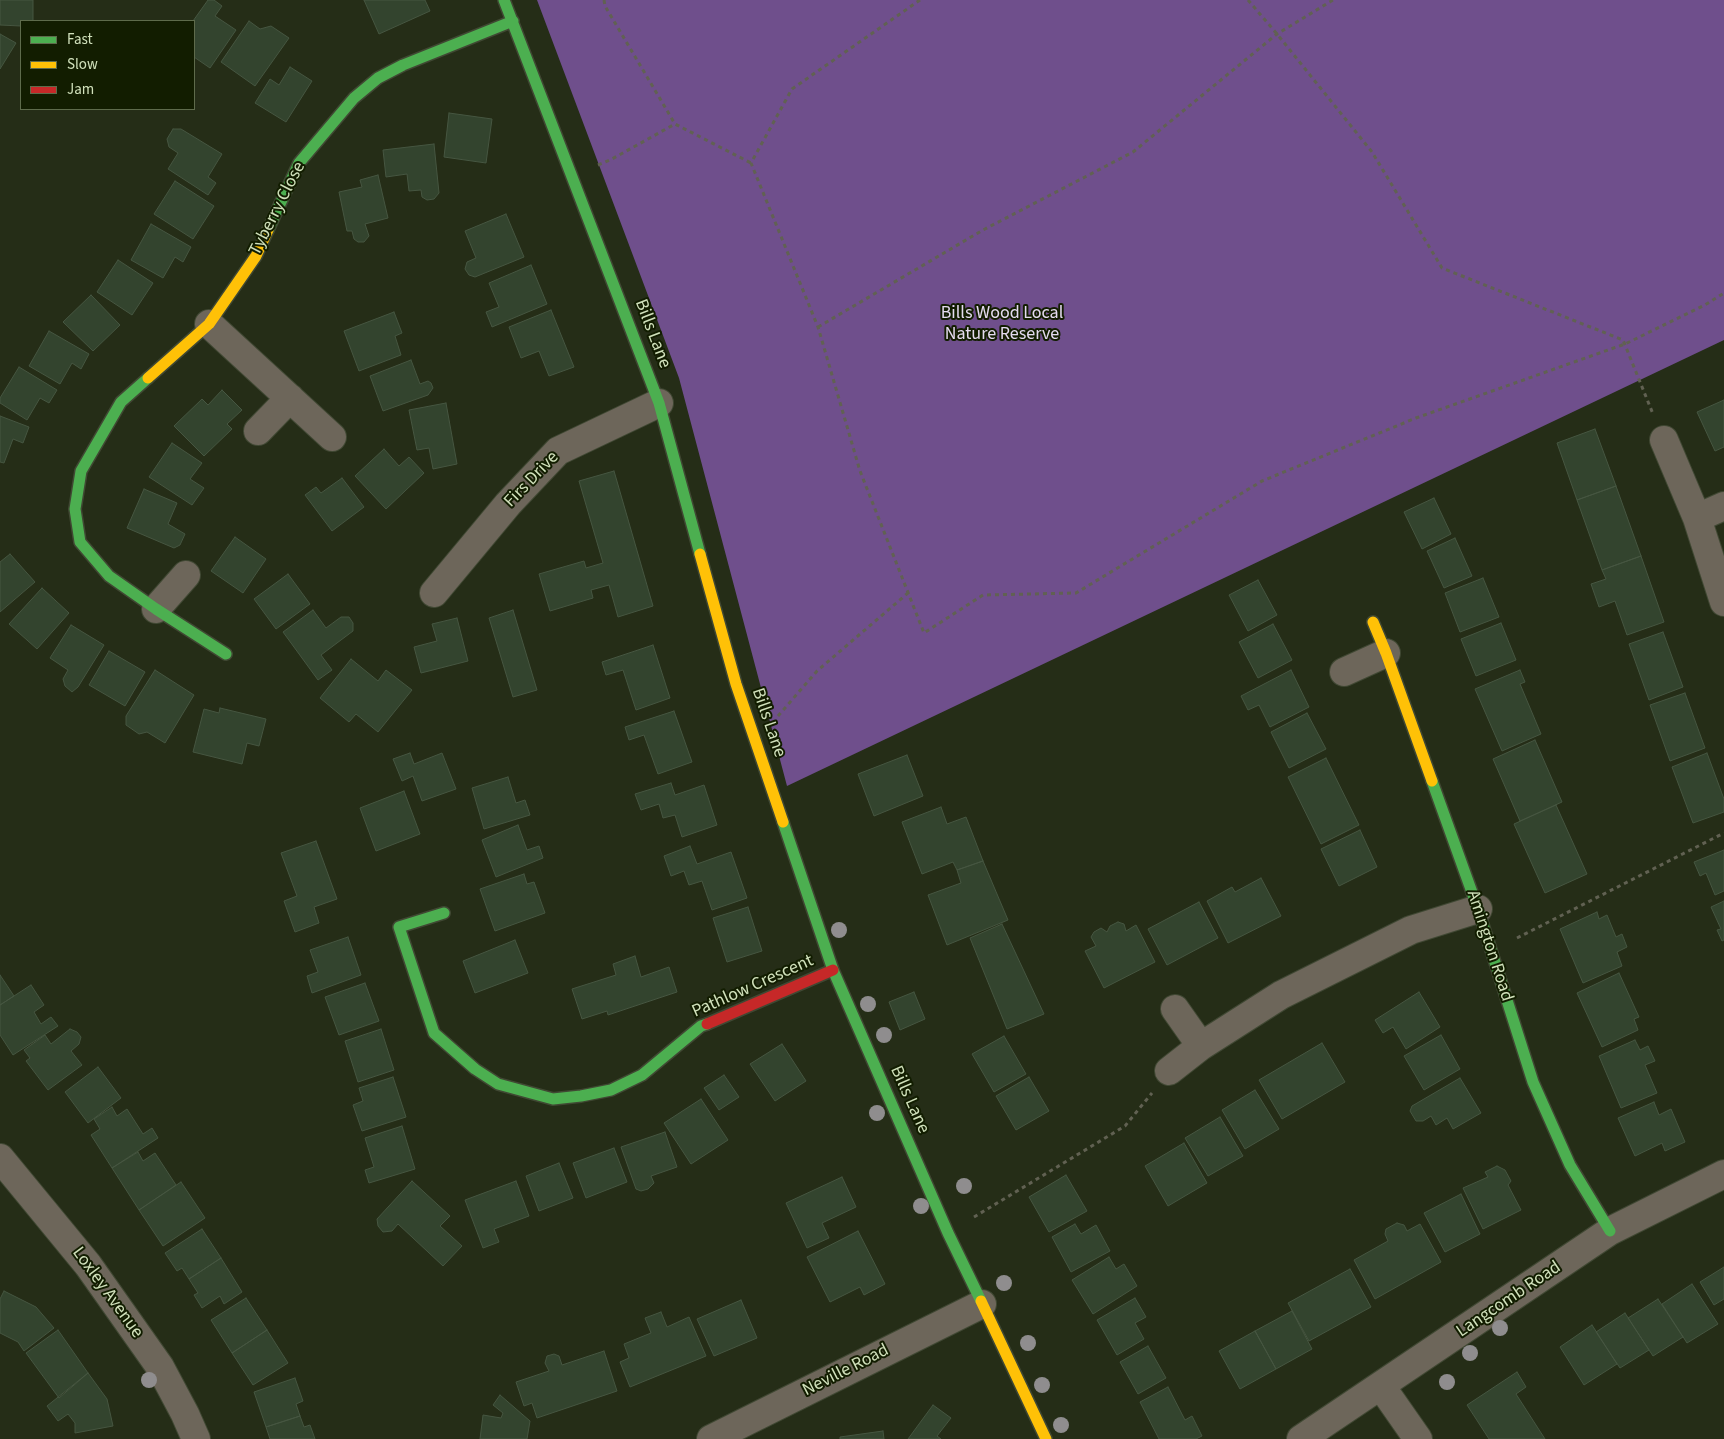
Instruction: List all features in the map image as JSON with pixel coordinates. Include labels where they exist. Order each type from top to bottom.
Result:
[{"type":"street","name":"Bills Lane","points":[[504,0],[659,403],[736,684],[834,970],[948,1233],[1046,1439]]},
{"type":"street","name":"Tyberry Close","points":[[226,654],[109,576],[80,542],[75,509],[81,471],[121,402],[209,324],[226,301],[256,256],[299,163],[354,98],[378,78],[403,65],[513,20]]},
{"type":"street","points":[[209,324],[332,437]]},
{"type":"street","points":[[258,430],[290,398]]},
{"type":"street","name":"Firs Drive","points":[[434,593],[508,504],[558,451],[659,403]]},
{"type":"street","points":[[1664,440],[1697,518],[1724,602]]},
{"type":"street","points":[[1697,518],[1724,506]]},
{"type":"street","points":[[156,609],[186,575]]},
{"type":"street","name":"Amington Road","points":[[1373,622],[1386,653],[1478,909],[1533,1082],[1570,1165],[1610,1231]]},
{"type":"street","points":[[1344,672],[1386,653]]},
{"type":"street","points":[[1169,1071],[1201,1046],[1281,995],[1411,930],[1478,909]]},
{"type":"street","name":"Pathlow Crescent","points":[[444,913],[399,927],[434,1033],[475,1069],[498,1084],[553,1100],[611,1090],[642,1075],[701,1026],[834,970]]},
{"type":"street","points":[[1175,1009],[1201,1046]]},
{"type":"street","name":"Loxley Avenue","points":[[0,1158],[9,1183],[88,1265],[160,1367],[196,1439]]},
{"type":"street","name":"Langcomb Road","points":[[1301,1439],[1610,1231],[1724,1174]]},
{"type":"street","name":"Neville Road","points":[[711,1439],[982,1304]]},
{"type":"street","points":[[1381,1386],[1418,1439]]},
{"type":"path","points":[[604,0],[605,6],[675,124],[751,163],[818,327],[860,471],[924,633],[983,594],[1076,593],[1262,481],[1416,418],[1625,344],[1706,305],[1724,293]]},
{"type":"path","points":[[751,163],[792,88],[920,0]]},
{"type":"path","points":[[1248,0],[1372,152],[1442,268],[1623,340],[1664,440]]},
{"type":"path","points":[[818,327],[983,230],[1133,152],[1277,34],[1333,0]]},
{"type":"path","points":[[572,175],[612,159],[675,124]]},
{"type":"path","points":[[755,742],[817,671],[908,593]]},
{"type":"path","points":[[1492,951],[1724,833]]},
{"type":"path","points":[[948,1233],[1125,1126],[1169,1071]]},
{"type":"green space","name":"Bills Wood Local Nature Reserve","points":[[537,0],[1724,0],[1724,340],[787,786],[679,378]]},
{"type":"building","points":[[0,0],[33,0],[33,20],[20,20],[20,26],[0,25]]},
{"type":"building","points":[[208,0],[214,0],[222,6],[215,16],[236,30],[210,68],[195,58],[194,20]]},
{"type":"building","points":[[364,0],[425,0],[430,11],[379,34]]},
{"type":"building","points":[[249,21],[260,29],[271,26],[289,38],[255,86],[221,62]]},
{"type":"building","points":[[0,34],[16,43],[0,69]]},
{"type":"building","points":[[290,67],[312,81],[286,122],[255,103],[270,79],[279,85]]},
{"type":"building","points":[[449,113],[492,119],[486,163],[444,157]]},
{"type":"building","points":[[173,129],[181,129],[222,154],[208,177],[216,183],[208,195],[168,169],[178,153],[169,147],[167,139]]},
{"type":"building","points":[[434,144],[439,193],[434,199],[427,200],[422,197],[421,190],[409,191],[407,174],[386,177],[383,150]]},
{"type":"building","points":[[378,175],[388,218],[365,224],[369,236],[364,242],[358,242],[354,239],[352,231],[347,231],[339,192],[362,187],[360,180]]},
{"type":"building","points":[[175,181],[214,206],[193,239],[154,214]]},
{"type":"building","points":[[506,214],[524,257],[475,277],[469,275],[465,269],[467,262],[476,258],[465,231]]},
{"type":"building","points":[[151,224],[191,247],[183,262],[175,257],[163,278],[131,260]]},
{"type":"building","points":[[118,260],[153,283],[132,315],[97,292]]},
{"type":"building","points":[[531,265],[547,304],[492,327],[486,312],[499,307],[489,283]]},
{"type":"building","points":[[91,295],[120,325],[93,351],[63,322]]},
{"type":"building","points":[[551,310],[574,367],[549,376],[539,351],[521,358],[509,327]]},
{"type":"building","points":[[394,312],[402,333],[395,336],[401,355],[359,371],[344,331]]},
{"type":"building","points":[[49,331],[89,354],[81,369],[72,363],[60,384],[29,366]]},
{"type":"building","points":[[411,360],[420,384],[428,381],[433,388],[428,395],[383,411],[370,376]]},
{"type":"building","points":[[19,367],[57,390],[49,403],[40,398],[27,420],[0,403],[0,398]]},
{"type":"building","points":[[222,390],[242,410],[227,424],[232,429],[204,456],[174,426],[202,399],[208,405]]},
{"type":"building","points":[[1724,400],[1724,447],[1715,451],[1697,412]]},
{"type":"building","points":[[446,403],[457,464],[433,469],[429,448],[417,450],[409,410]]},
{"type":"building","points":[[0,416],[29,427],[23,443],[13,439],[4,463],[0,462]]},
{"type":"building","points":[[1595,429],[1616,486],[1577,500],[1557,443]]},
{"type":"building","points":[[172,443],[202,463],[190,479],[204,488],[192,505],[149,477]]},
{"type":"building","points":[[384,449],[399,466],[409,457],[424,473],[386,509],[355,476]]},
{"type":"building","points":[[614,471],[653,606],[618,617],[609,585],[591,590],[593,598],[550,611],[539,574],[584,561],[586,568],[603,563],[579,481]]},
{"type":"building","points":[[342,478],[364,507],[332,531],[305,495],[316,487],[321,493]]},
{"type":"building","points":[[1616,486],[1641,556],[1602,570],[1577,500]]},
{"type":"building","points":[[144,489],[177,503],[168,524],[185,534],[180,545],[174,548],[127,528]]},
{"type":"building","points":[[1434,498],[1451,534],[1422,549],[1404,512]]},
{"type":"building","points":[[235,537],[266,559],[243,593],[211,571]]},
{"type":"building","points":[[1455,538],[1472,576],[1444,588],[1427,551]]},
{"type":"building","points":[[10,554],[35,582],[0,612],[0,562]]},
{"type":"building","points":[[1641,556],[1664,622],[1627,635],[1615,601],[1599,607],[1591,584],[1606,579],[1602,570]]},
{"type":"building","points":[[288,574],[310,604],[276,629],[254,599]]},
{"type":"building","points":[[1483,578],[1499,617],[1460,632],[1445,593]]},
{"type":"building","points":[[1258,580],[1277,615],[1248,631],[1229,595]]},
{"type":"building","points":[[42,588],[69,613],[37,649],[9,624]]},
{"type":"building","points":[[313,610],[326,628],[341,617],[349,617],[353,623],[353,631],[321,655],[332,670],[318,680],[283,632]]},
{"type":"building","points":[[513,610],[537,690],[513,697],[489,618]]},
{"type":"building","points":[[457,618],[468,661],[421,673],[414,647],[437,641],[432,624]]},
{"type":"building","points":[[1501,623],[1516,660],[1476,676],[1461,639]]},
{"type":"building","points":[[1273,624],[1292,660],[1258,678],[1239,642]]},
{"type":"building","points":[[71,625],[104,645],[78,687],[72,692],[65,686],[63,679],[68,670],[50,658]]},
{"type":"building","points":[[1663,632],[1683,687],[1649,700],[1629,644]]},
{"type":"building","points":[[653,645],[670,698],[636,710],[623,670],[606,675],[602,662]]},
{"type":"building","points":[[109,651],[145,672],[125,706],[89,685]]},
{"type":"building","points":[[351,659],[378,681],[386,670],[412,690],[378,732],[356,714],[349,722],[320,698]]},
{"type":"building","points":[[155,670],[194,695],[165,743],[147,732],[139,734],[126,725],[126,716]]},
{"type":"building","points":[[1291,670],[1309,707],[1270,727],[1259,705],[1248,710],[1241,696]]},
{"type":"building","points":[[1520,670],[1525,682],[1520,684],[1541,734],[1502,751],[1475,689]]},
{"type":"building","points":[[1685,693],[1705,748],[1670,761],[1650,705]]},
{"type":"building","points":[[220,708],[266,719],[259,746],[247,743],[242,764],[193,752],[204,709],[219,713]]},
{"type":"building","points":[[674,711],[692,762],[658,774],[644,735],[629,740],[625,727]]},
{"type":"building","points":[[1307,713],[1326,749],[1289,768],[1271,732]]},
{"type":"building","points":[[1535,740],[1562,802],[1520,821],[1493,759]]},
{"type":"building","points":[[410,753],[414,764],[442,753],[456,789],[422,801],[413,776],[402,781],[393,759]]},
{"type":"building","points":[[1707,753],[1724,799],[1724,812],[1693,823],[1672,767]]},
{"type":"building","points":[[907,755],[923,796],[874,816],[858,774]]},
{"type":"building","points":[[1326,758],[1359,825],[1321,844],[1288,777]]},
{"type":"building","points":[[508,777],[516,803],[525,800],[530,815],[484,829],[472,788]]},
{"type":"building","points":[[671,783],[675,795],[704,785],[717,825],[682,837],[675,815],[663,818],[659,804],[641,810],[635,794]]},
{"type":"building","points":[[404,791],[420,834],[376,851],[360,808]]},
{"type":"building","points":[[1556,805],[1587,874],[1545,893],[1514,824]]},
{"type":"building","points":[[941,807],[947,824],[966,817],[983,861],[957,870],[953,862],[922,874],[902,822]]},
{"type":"building","points":[[518,825],[527,850],[539,846],[543,858],[496,877],[482,840]]},
{"type":"building","points":[[1360,830],[1377,867],[1339,886],[1321,849]]},
{"type":"building","points":[[316,841],[337,899],[314,907],[319,923],[295,932],[284,901],[297,896],[281,853]]},
{"type":"building","points":[[690,846],[697,864],[731,852],[747,898],[712,910],[702,881],[689,885],[684,871],[671,876],[664,856]]},
{"type":"building","points":[[1724,850],[1724,891],[1715,895],[1706,873],[1700,876],[1694,862]]},
{"type":"building","points":[[983,861],[1008,920],[947,945],[928,895],[961,883],[957,870]]},
{"type":"building","points":[[524,874],[527,884],[534,882],[545,913],[495,931],[480,889]]},
{"type":"building","points":[[1261,878],[1281,916],[1228,943],[1207,901],[1232,887],[1235,892]]},
{"type":"building","points":[[1724,901],[1724,940],[1722,941],[1717,930],[1721,929],[1711,907]]},
{"type":"building","points":[[1199,902],[1218,938],[1167,965],[1148,929]]},
{"type":"building","points":[[748,907],[762,951],[727,962],[713,918]]},
{"type":"building","points":[[1597,912],[1599,919],[1607,915],[1616,937],[1622,934],[1627,947],[1617,952],[1622,966],[1583,983],[1560,929]]},
{"type":"building","points":[[1118,922],[1124,924],[1126,931],[1136,925],[1155,962],[1104,988],[1085,951],[1096,946],[1091,937],[1094,932],[1101,928],[1107,932],[1110,926]]},
{"type":"building","points":[[1002,924],[1044,1014],[1007,1029],[970,938]]},
{"type":"building","points":[[348,937],[361,975],[312,993],[307,976],[318,972],[310,950]]},
{"type":"building","points":[[515,940],[528,973],[475,993],[463,961]]},
{"type":"building","points":[[635,956],[641,977],[669,967],[677,992],[608,1015],[607,1011],[582,1019],[572,989],[616,975],[613,964]]},
{"type":"building","points":[[1619,973],[1639,1017],[1634,1019],[1638,1030],[1602,1047],[1577,993]]},
{"type":"building","points":[[0,975],[14,996],[0,1005]]},
{"type":"building","points":[[365,983],[379,1021],[339,1035],[325,997]]},
{"type":"building","points":[[31,985],[44,1005],[34,1012],[41,1024],[51,1017],[58,1026],[13,1055],[0,1035],[0,1005]]},
{"type":"building","points":[[914,992],[925,1019],[900,1030],[889,1002]]},
{"type":"building","points":[[1419,992],[1440,1027],[1406,1049],[1393,1027],[1383,1033],[1375,1020]]},
{"type":"building","points":[[70,1029],[77,1032],[81,1037],[79,1044],[71,1051],[82,1065],[48,1090],[26,1061],[30,1058],[24,1050],[45,1035],[51,1044]]},
{"type":"building","points":[[381,1029],[394,1070],[358,1082],[345,1041]]},
{"type":"building","points":[[1441,1035],[1460,1069],[1424,1090],[1404,1056]]},
{"type":"building","points":[[1004,1036],[1026,1074],[994,1092],[972,1054]]},
{"type":"building","points":[[1635,1040],[1640,1050],[1648,1046],[1655,1061],[1645,1065],[1657,1093],[1621,1108],[1599,1056]]},
{"type":"building","points":[[1322,1043],[1345,1082],[1282,1119],[1259,1080]]},
{"type":"building","points":[[782,1044],[806,1081],[775,1101],[750,1064]]},
{"type":"building","points":[[98,1067],[121,1098],[88,1123],[65,1092]]},
{"type":"building","points":[[724,1075],[739,1097],[719,1110],[704,1088]]},
{"type":"building","points":[[393,1077],[406,1117],[362,1131],[353,1105],[363,1101],[359,1088]]},
{"type":"building","points":[[1029,1077],[1049,1111],[1016,1130],[996,1096]]},
{"type":"building","points":[[1460,1078],[1481,1113],[1453,1129],[1447,1118],[1436,1125],[1431,1116],[1423,1121],[1416,1121],[1410,1111],[1412,1106]]},
{"type":"building","points":[[1255,1090],[1279,1129],[1245,1149],[1222,1110]]},
{"type":"building","points":[[701,1099],[728,1140],[691,1164],[664,1123]]},
{"type":"building","points":[[1654,1102],[1659,1115],[1671,1109],[1685,1142],[1665,1151],[1662,1143],[1635,1156],[1618,1118]]},
{"type":"building","points":[[112,1107],[117,1116],[127,1109],[143,1134],[152,1128],[158,1138],[112,1168],[91,1135],[100,1129],[94,1119]]},
{"type":"building","points":[[1220,1117],[1243,1156],[1208,1176],[1185,1138]]},
{"type":"building","points":[[402,1126],[415,1169],[369,1183],[365,1170],[374,1167],[365,1138]]},
{"type":"building","points":[[665,1132],[677,1167],[651,1176],[654,1183],[648,1189],[641,1191],[636,1189],[621,1147]]},
{"type":"building","points":[[1184,1143],[1207,1183],[1168,1206],[1145,1166]]},
{"type":"building","points":[[614,1148],[627,1182],[586,1198],[573,1163]]},
{"type":"building","points":[[138,1152],[143,1161],[155,1153],[176,1185],[139,1210],[112,1168]]},
{"type":"building","points":[[559,1163],[573,1198],[539,1211],[526,1176]]},
{"type":"building","points":[[1497,1166],[1505,1170],[1511,1181],[1508,1185],[1521,1210],[1483,1229],[1463,1188],[1488,1177],[1485,1172]]},
{"type":"building","points":[[1066,1175],[1087,1211],[1049,1232],[1029,1197]]},
{"type":"building","points":[[842,1177],[856,1207],[822,1223],[829,1238],[807,1248],[786,1203]]},
{"type":"building","points":[[412,1181],[450,1216],[440,1226],[462,1246],[443,1266],[398,1224],[392,1231],[383,1232],[378,1226],[377,1219]]},
{"type":"building","points":[[516,1181],[529,1216],[494,1229],[499,1242],[483,1248],[465,1200]]},
{"type":"building","points":[[181,1182],[205,1218],[163,1246],[139,1210]]},
{"type":"building","points":[[1461,1194],[1480,1234],[1445,1252],[1424,1213]]},
{"type":"building","points":[[1397,1223],[1404,1225],[1407,1231],[1420,1224],[1441,1262],[1375,1299],[1354,1260],[1388,1241],[1385,1234],[1386,1229]]},
{"type":"building","points":[[1075,1224],[1081,1234],[1096,1225],[1110,1251],[1071,1272],[1052,1237]]},
{"type":"building","points":[[202,1229],[221,1258],[189,1279],[182,1268],[177,1271],[165,1253]]},
{"type":"building","points":[[858,1231],[885,1284],[864,1295],[860,1287],[830,1302],[807,1257]]},
{"type":"building","points":[[1109,1257],[1116,1269],[1124,1264],[1137,1286],[1093,1314],[1072,1280]]},
{"type":"building","points":[[221,1258],[242,1292],[224,1304],[220,1296],[202,1308],[194,1295],[198,1293],[189,1279]]},
{"type":"building","points":[[1724,1267],[1724,1299],[1714,1305],[1700,1282]]},
{"type":"building","points":[[1350,1269],[1371,1307],[1309,1341],[1288,1303]]},
{"type":"building","points":[[1692,1284],[1718,1324],[1687,1343],[1662,1304]]},
{"type":"building","points":[[4,1291],[36,1307],[54,1328],[24,1351],[18,1342],[0,1333],[0,1299]]},
{"type":"building","points":[[246,1298],[267,1330],[232,1353],[211,1320]]},
{"type":"building","points":[[1135,1298],[1146,1317],[1135,1323],[1144,1339],[1117,1355],[1097,1320]]},
{"type":"building","points":[[1658,1299],[1683,1337],[1653,1356],[1628,1318]]},
{"type":"building","points":[[741,1300],[757,1338],[714,1356],[697,1319]]},
{"type":"building","points":[[1292,1311],[1312,1349],[1276,1369],[1255,1331]]},
{"type":"building","points":[[661,1312],[667,1327],[689,1317],[706,1356],[630,1387],[620,1362],[629,1358],[624,1344],[651,1333],[645,1318]]},
{"type":"building","points":[[1625,1313],[1649,1350],[1620,1368],[1596,1332]]},
{"type":"building","points":[[1592,1325],[1617,1364],[1584,1385],[1560,1347]]},
{"type":"building","points":[[58,1330],[88,1373],[59,1398],[26,1353]]},
{"type":"building","points":[[267,1330],[288,1363],[253,1385],[232,1353]]},
{"type":"building","points":[[1255,1331],[1276,1369],[1240,1389],[1219,1351]]},
{"type":"building","points":[[1148,1346],[1166,1378],[1138,1394],[1120,1362]]},
{"type":"building","points":[[604,1351],[617,1391],[537,1418],[532,1403],[524,1406],[516,1382],[549,1371],[545,1363],[547,1356],[554,1354],[559,1356],[562,1365]]},
{"type":"building","points":[[1517,1372],[1526,1387],[1516,1394],[1545,1439],[1489,1439],[1467,1405]]},
{"type":"building","points":[[88,1373],[107,1399],[113,1426],[75,1433],[75,1423],[68,1414],[58,1421],[47,1406]]},
{"type":"building","points":[[295,1378],[303,1401],[296,1404],[300,1416],[266,1427],[254,1392]]},
{"type":"building","points":[[1168,1387],[1185,1420],[1192,1416],[1202,1436],[1196,1439],[1159,1439],[1140,1402]]},
{"type":"building","points":[[500,1395],[530,1421],[527,1439],[480,1439],[483,1415],[501,1418],[503,1413],[493,1405]]},
{"type":"building","points":[[933,1405],[951,1418],[937,1436],[941,1439],[908,1439]]},
{"type":"building","points":[[300,1416],[304,1427],[310,1425],[315,1439],[270,1439],[266,1427]]},
{"type":"building","points":[[883,1431],[884,1439],[840,1439],[840,1437]]},
{"type":"traffic: fast","points":[[504,0],[659,403],[700,554]]},
{"type":"traffic: fast","points":[[268,230],[299,163],[354,98],[378,78],[403,65],[513,21]]},
{"type":"traffic: fast","points":[[148,378],[121,402],[81,471],[75,509],[80,542],[109,576],[226,654]]},
{"type":"traffic: fast","points":[[1432,781],[1478,909],[1533,1082],[1570,1165],[1610,1231]]},
{"type":"traffic: fast","points":[[783,822],[833,970],[948,1233],[981,1301]]},
{"type":"traffic: fast","points":[[444,913],[399,927],[434,1033],[475,1069],[498,1084],[553,1099],[611,1090],[642,1075],[701,1026],[707,1024]]},
{"type":"traffic: slow","points":[[148,378],[209,324],[256,256],[268,230]]},
{"type":"traffic: slow","points":[[700,554],[736,684],[783,822]]},
{"type":"traffic: slow","points":[[1373,622],[1432,781]]},
{"type":"traffic: slow","points":[[981,1301],[1046,1439]]},
{"type":"traffic: jam","points":[[707,1024],[833,970]]}]
